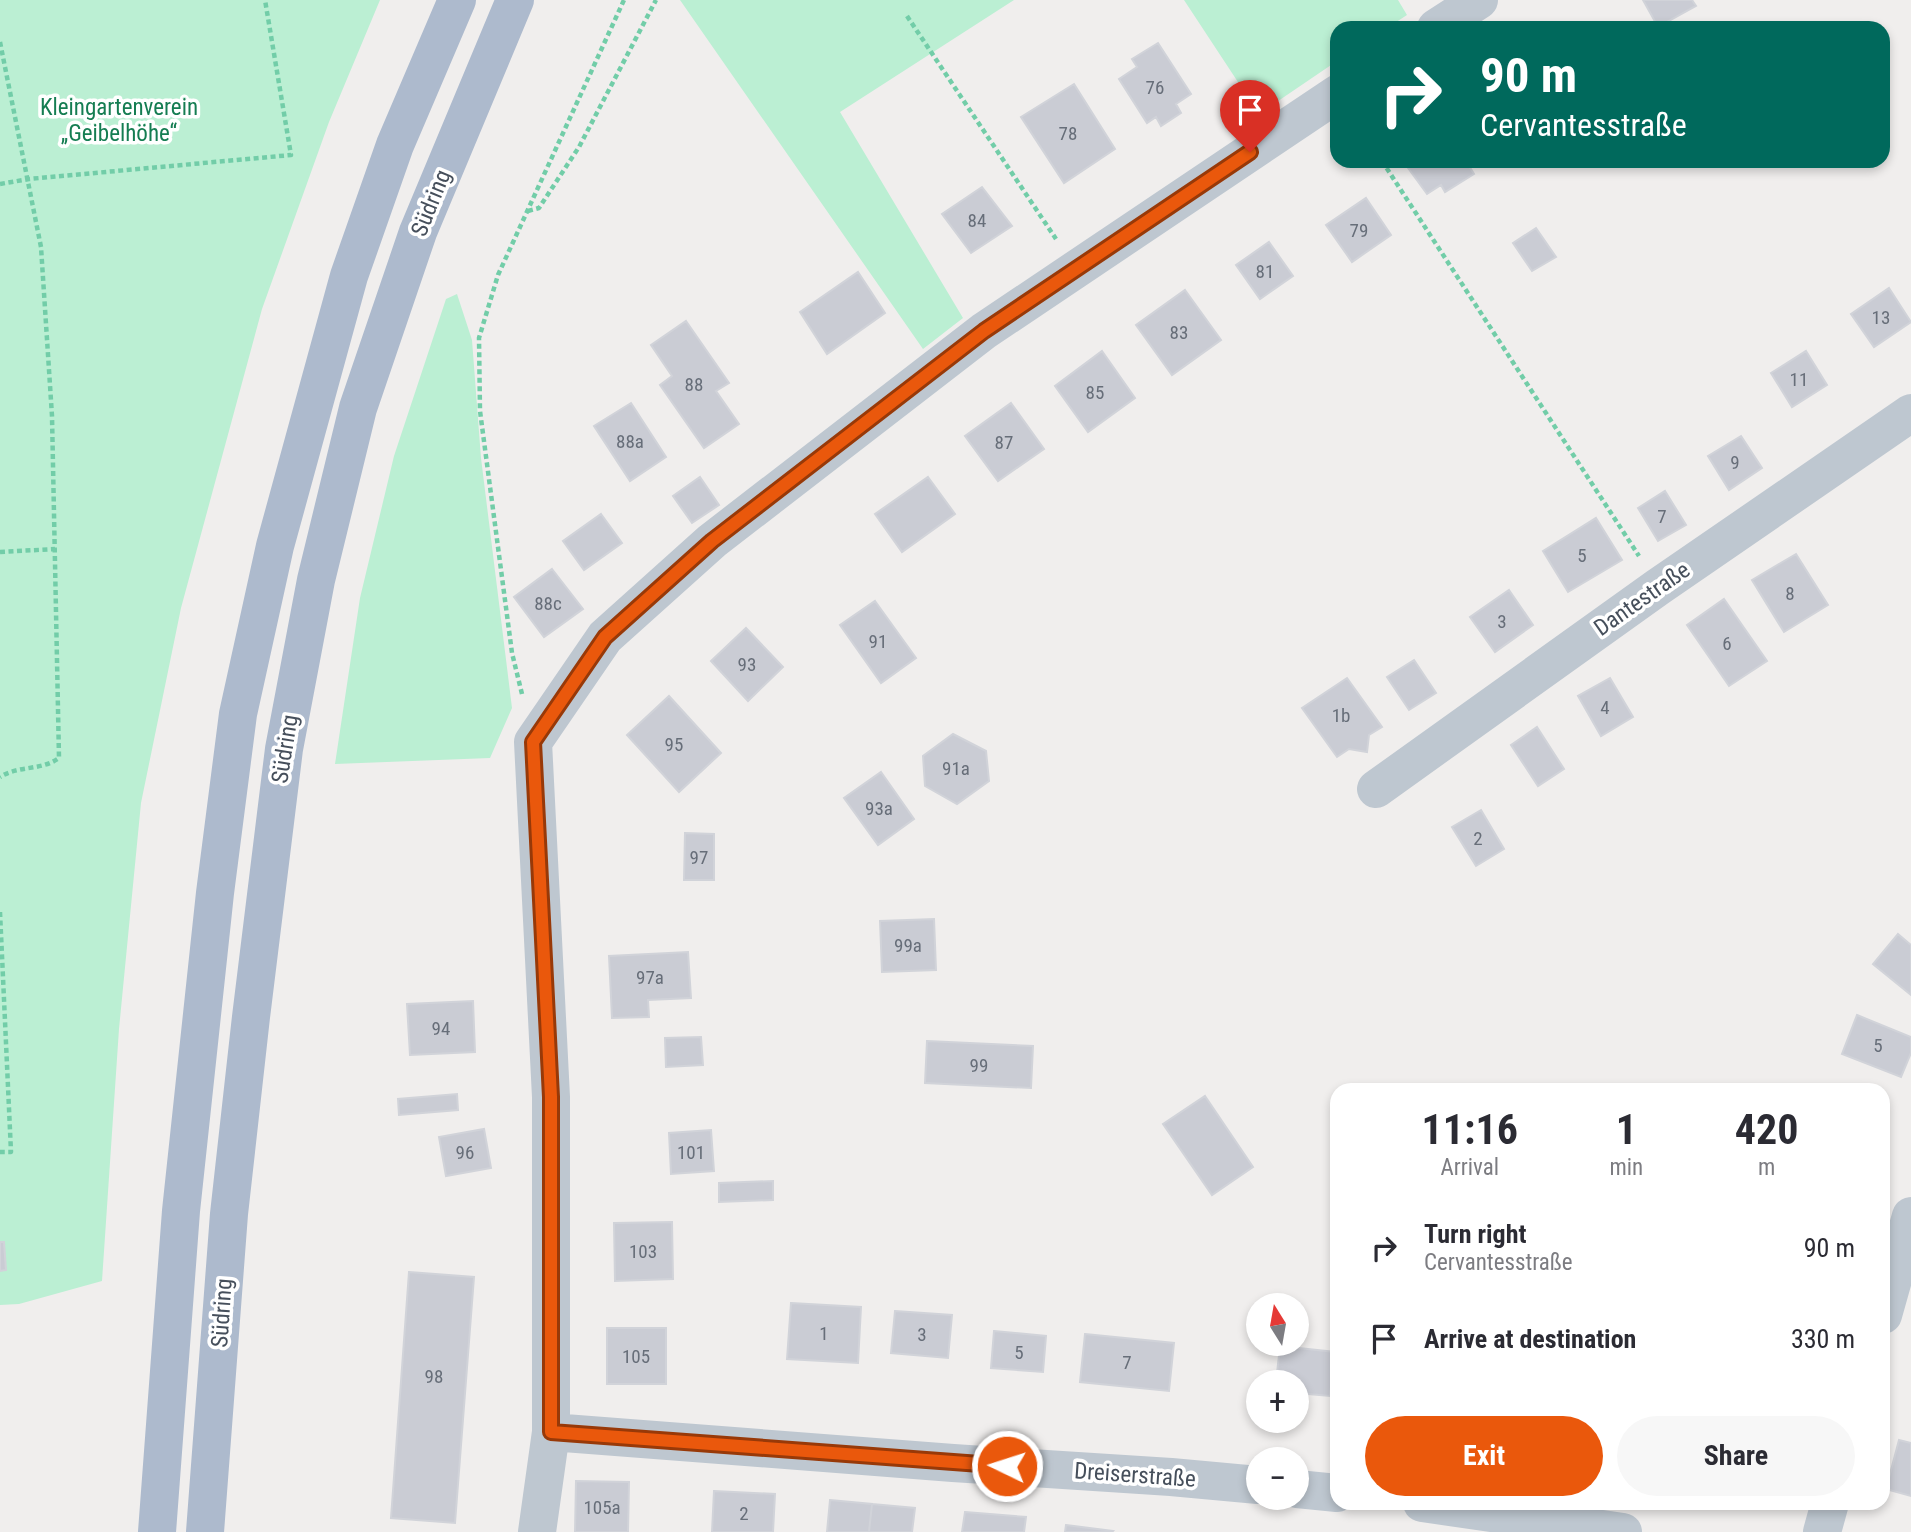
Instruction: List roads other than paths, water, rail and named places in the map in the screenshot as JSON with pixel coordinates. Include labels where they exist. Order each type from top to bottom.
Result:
[{"type":"main road","name":"Südring","points":[[158,1532],[181,1211],[215,893],[238,714],[275,546],[349,276],[395,145],[457,0]]},
{"type":"main road","name":"Südring","points":[[205,1532],[229,1214],[251,1017],[284,749],[316,580],[358,408],[414,244],[515,0]]},
{"type":"street","points":[[1447,21],[1479,0]]},
{"type":"street","points":[[537,1532],[551,1432],[551,1097],[533,742],[605,637],[712,541],[984,331],[1330,99]]},
{"type":"street","name":"Dantestraße","points":[[1376,789],[1658,587],[1911,413]]},
{"type":"street","points":[[1890,1290],[1911,1216]]},
{"type":"street","name":"Dreiserstraße","points":[[551,1432],[953,1463],[1171,1476],[1246,1484]]},
{"type":"street","points":[[1309,1490],[1330,1492]]},
{"type":"street","points":[[1471,1510],[1623,1532]]},
{"type":"street","points":[[1822,1532],[1828,1510]]},
{"type":"park label","name":"Kleingartenverein „Geibelhöhe“","points":[[119,120]]}]
